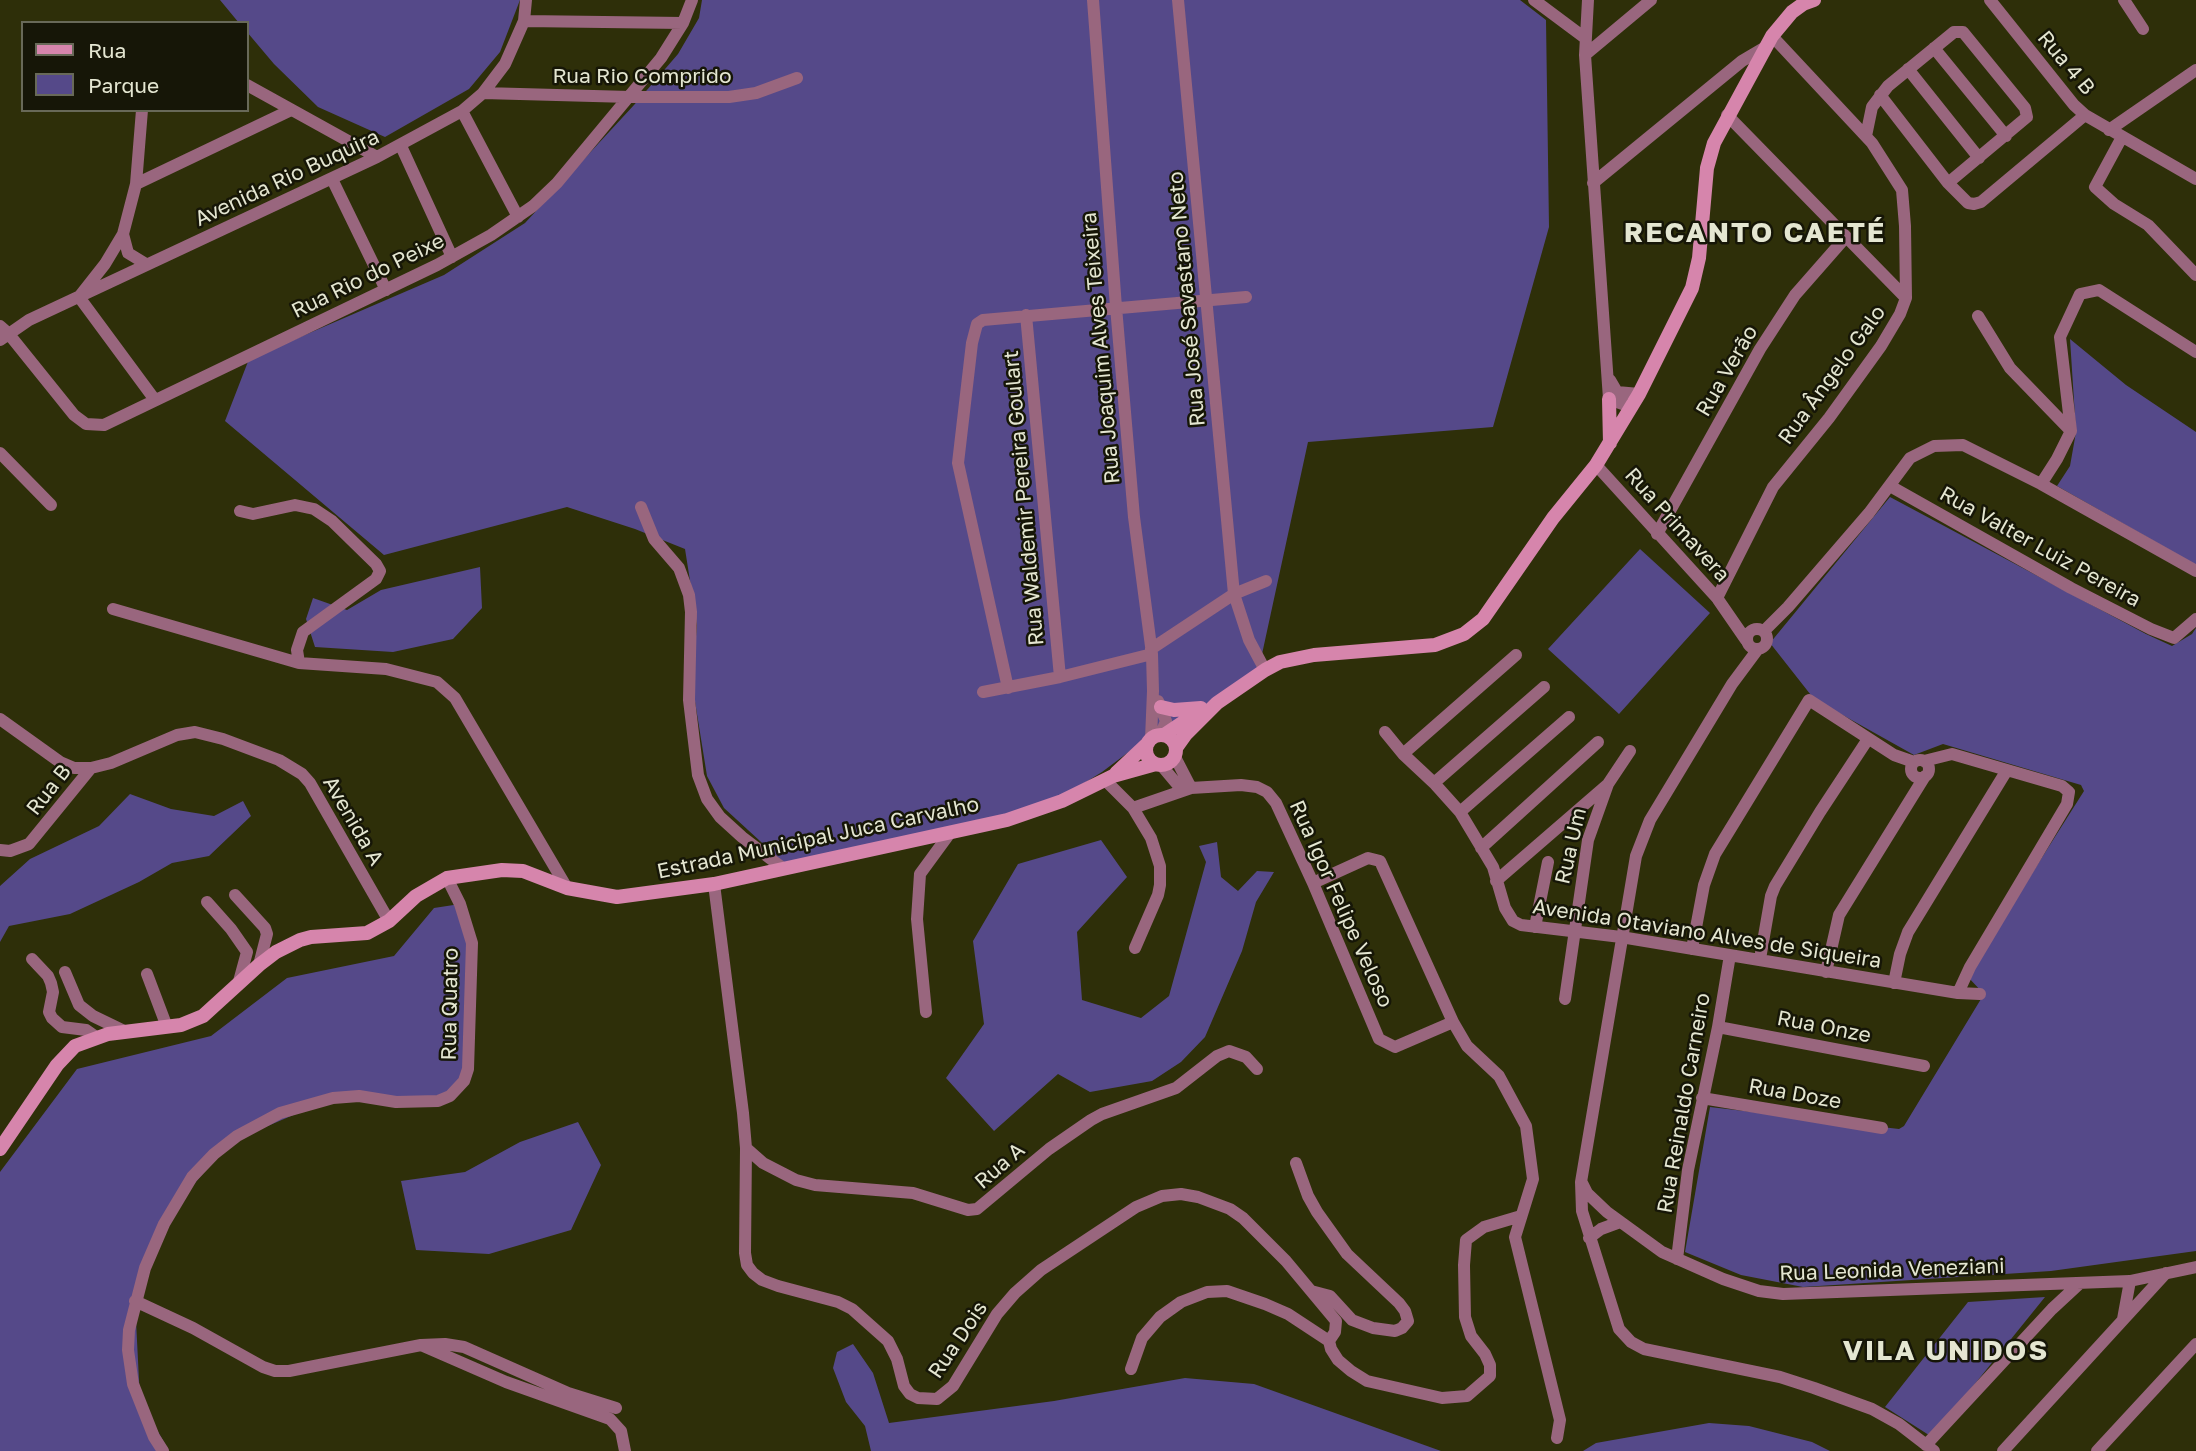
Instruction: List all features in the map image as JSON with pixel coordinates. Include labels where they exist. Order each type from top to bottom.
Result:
[{"type":"street","name":"Avenida Rio Buquira","points":[[3,333],[401,146],[462,111],[483,93],[505,64],[524,21],[526,0]]},
{"type":"street","name":"Rua Rio do Peixe","points":[[3,333],[74,415],[86,424],[104,425],[386,290],[491,236],[533,206],[557,183],[671,46],[692,0]]},
{"type":"street","name":"Rua Joaquim Alves Teixeira","points":[[1093,0],[1115,307],[1135,517],[1152,651],[1156,738]]},
{"type":"street","name":"Rua José Savastano Neto","points":[[1178,0],[1234,594],[1249,640],[1265,670]]},
{"type":"street","points":[[1534,0],[1585,38]]},
{"type":"street","points":[[1588,0],[1585,55],[1611,443]]},
{"type":"street","points":[[1585,55],[1651,0]]},
{"type":"street","points":[[1109,778],[1156,738],[1265,670],[1295,658],[1435,645],[1447,642],[1471,629],[1483,619],[1553,518],[1596,465],[1639,394],[1692,288],[1699,258],[1707,168],[1714,143],[1768,42],[1792,12],[1814,0]]},
{"type":"street","name":"Rua 4 B","points":[[1990,0],[2074,105],[2109,130],[2196,179]]},
{"type":"street","points":[[2124,0],[2143,29]]},
{"type":"street","points":[[524,21],[683,23]]},
{"type":"street","points":[[1866,136],[1872,107],[1881,95],[1934,48],[1958,31],[1963,32],[2027,113],[2024,120],[2006,136],[1948,183]]},
{"type":"street","points":[[1593,183],[1768,42]]},
{"type":"street","name":"Rua Ângelo Galo","points":[[1717,598],[1773,487],[1829,418],[1881,346],[1906,298],[1902,190],[1866,136],[1768,42]]},
{"type":"street","points":[[1934,48],[2006,136]]},
{"type":"street","points":[[1908,69],[1979,158]]},
{"type":"street","points":[[2109,130],[2196,70]]},
{"type":"street","name":"Rua Rio Comprido","points":[[483,93],[630,97],[746,95],[797,78]]},
{"type":"street","points":[[248,86],[377,157]]},
{"type":"street","points":[[1881,95],[1948,183],[1968,203],[1981,202],[2085,114]]},
{"type":"street","points":[[136,184],[291,110]]},
{"type":"street","points":[[462,111],[518,217]]},
{"type":"street","points":[[142,112],[136,184],[123,234],[105,264],[79,297],[155,400]]},
{"type":"street","points":[[1727,115],[1906,298]]},
{"type":"street","points":[[2122,137],[2095,187],[2114,204],[2148,225],[2196,275]]},
{"type":"street","points":[[401,146],[452,257]]},
{"type":"street","points":[[332,179],[386,290]]},
{"type":"street","points":[[123,234],[128,253],[146,264]]},
{"type":"street","name":"Rua Verão","points":[[1657,534],[1760,349],[1795,295],[1845,238]]},
{"type":"street","points":[[2041,484],[2071,431],[2060,337],[2080,294],[2099,290],[2196,352]]},
{"type":"street","points":[[1008,688],[958,463],[973,332],[983,320],[1246,297]]},
{"type":"street","name":"Rua Waldemir Pereira Goulart","points":[[1026,315],[1060,677]]},
{"type":"street","points":[[1978,316],[2010,368],[2071,431]]},
{"type":"street","points":[[1608,373],[1617,392],[1639,394]]},
{"type":"street","points":[[1609,399],[1631,407]]},
{"type":"street","points":[[2079,1284],[2052,1309],[1930,1448],[1899,1424],[1872,1409],[1814,1388],[1780,1377],[1644,1349],[1630,1342],[1619,1329],[1589,1238],[1582,1211],[1581,1182],[1621,937],[1641,840],[1650,820],[1732,684],[1754,639],[1833,555],[1910,458],[1934,446],[1963,445],[2041,484],[2196,571]]},
{"type":"street","points":[[0,453],[51,505]]},
{"type":"street","name":"Rua Primavera","points":[[1596,465],[1754,639]]},
{"type":"street","name":"Rua Valter Luiz Pereira","points":[[1889,486],[2071,588],[2151,629],[2174,638],[2196,618]]},
{"type":"street","points":[[240,511],[253,514],[295,505],[314,509],[332,521],[380,571],[376,579],[303,632],[297,650],[299,663]]},
{"type":"street","points":[[641,507],[654,539],[679,568],[688,595],[691,612],[689,700],[698,775],[707,799],[734,830],[784,869]]},
{"type":"street","points":[[984,692],[1060,677],[1152,651],[1234,594],[1266,581]]},
{"type":"street","points":[[113,609],[299,663],[386,669],[428,678],[447,688],[476,732],[567,888]]},
{"type":"street","points":[[1403,754],[1516,655]]},
{"type":"street","points":[[1434,783],[1544,687]]},
{"type":"street","points":[[1153,691],[1166,721],[1147,753],[1186,789]]},
{"type":"street","points":[[1692,949],[1704,885],[1715,854],[1809,700],[1920,769]]},
{"type":"street","points":[[1161,707],[1189,710],[1211,705]]},
{"type":"street","points":[[1109,778],[1169,763],[1185,734],[1211,705]]},
{"type":"street","points":[[1460,812],[1569,717]]},
{"type":"street","points":[[0,719],[60,762],[74,768],[91,768]]},
{"type":"street","name":"Avenida A","points":[[91,768],[111,763],[177,735],[195,732],[223,739],[279,760],[302,774],[310,783],[389,921]]},
{"type":"street","name":"Avenida Otaviano Alves de Siqueira","points":[[1385,732],[1460,812],[1493,867],[1505,908],[1513,921],[1521,925],[1621,937],[1894,983],[1980,994]]},
{"type":"street","points":[[1156,738],[1172,739],[1186,789]]},
{"type":"street","points":[[1760,960],[1775,886],[1868,739]]},
{"type":"street","points":[[1481,848],[1598,742]]},
{"type":"street","name":"Rua Um","points":[[1565,999],[1588,841],[1608,784],[1630,751]]},
{"type":"street","points":[[1826,972],[1839,915],[1908,800],[1920,769],[1939,757],[1952,754],[2066,789],[2069,796],[2067,804],[1970,967],[1958,993]]},
{"type":"street","name":"Rua B","points":[[0,850],[10,851],[29,844],[91,768]]},
{"type":"street","points":[[1894,983],[1899,954],[1908,932],[2007,770]]},
{"type":"street","points":[[1109,778],[1133,808],[1151,838],[1160,866],[1158,894],[1135,948]]},
{"type":"street","name":"Estrada Municipal Juca Carvalho","points":[[0,1149],[65,1055],[75,1046],[96,1037],[181,1025],[203,1016],[259,965],[300,940],[368,933],[389,921],[416,896],[447,877],[502,870],[523,871],[567,888],[617,897],[714,884],[1007,820],[1062,801],[1109,778]]},
{"type":"street","points":[[1496,881],[1608,784]]},
{"type":"street","name":"Rua Igor Felipe Veloso","points":[[1133,808],[1186,789],[1241,785],[1267,792],[1276,803],[1313,883],[1379,1039],[1395,1047],[1453,1022]]},
{"type":"street","points":[[926,1012],[917,919],[920,874],[950,833]]},
{"type":"street","points":[[1313,883],[1368,858],[1380,861],[1466,1046],[1499,1076],[1526,1126],[1533,1179],[1515,1237],[1560,1420],[1557,1438]]},
{"type":"street","points":[[1535,927],[1548,862]]},
{"type":"street","name":"Rua Quatro","points":[[163,1451],[154,1437],[133,1384],[129,1331],[145,1268],[164,1224],[192,1177],[214,1154],[248,1128],[280,1113],[333,1098],[359,1096],[396,1102],[438,1101],[450,1096],[464,1081],[468,1069],[472,943],[460,904],[447,877]]},
{"type":"street","name":"Rua Dois","points":[[714,884],[746,1148],[747,1265],[762,1280],[838,1302],[852,1310],[888,1341],[897,1359],[904,1386],[910,1394],[918,1398],[937,1399],[953,1386],[997,1314],[1027,1282],[1057,1258],[1136,1206],[1162,1196],[1181,1194],[1198,1197],[1230,1209],[1270,1244],[1333,1316],[1336,1321],[1332,1337]]},
{"type":"street","points":[[234,895],[265,928],[267,934],[259,965]]},
{"type":"street","points":[[207,902],[247,952],[238,985]]},
{"type":"street","name":"Rua Reinaldo Carneiro","points":[[1677,1259],[1688,1170],[1730,955]]},
{"type":"street","points":[[32,959],[48,975],[51,983],[53,992],[49,1012],[52,1018],[62,1027],[86,1030],[96,1037]]},
{"type":"street","points":[[65,972],[79,1005],[93,1016],[124,1031]]},
{"type":"street","points":[[147,974],[167,1027]]},
{"type":"street","name":"Rua Onze","points":[[1718,1027],[1924,1066]]},
{"type":"street","name":"Rua A","points":[[746,1148],[777,1172],[796,1180],[815,1185],[913,1193],[968,1210],[977,1209],[1049,1149],[1091,1120],[1176,1088],[1217,1056],[1229,1051],[1246,1057],[1257,1069]]},
{"type":"street","name":"Rua Doze","points":[[1702,1098],[1882,1128]]},
{"type":"street","points":[[1296,1163],[1317,1212],[1347,1254],[1399,1303],[1408,1321],[1395,1331],[1373,1328],[1352,1320],[1330,1296],[1311,1291]]},
{"type":"street","name":"Rua Leonida Veneziani","points":[[1581,1182],[1587,1193],[1620,1222],[1662,1252],[1747,1287],[1783,1294],[2130,1281],[2196,1267]]},
{"type":"street","points":[[1130,1369],[1142,1338],[1160,1317],[1191,1297],[1218,1290],[1288,1314],[1332,1337],[1331,1349],[1338,1360],[1367,1381],[1442,1398],[1467,1396],[1490,1376],[1490,1365],[1471,1336],[1465,1317],[1466,1240],[1483,1227],[1521,1216]]},
{"type":"street","points":[[1589,1238],[1601,1228],[1620,1222]]},
{"type":"street","points":[[2005,1450],[2166,1273]]},
{"type":"street","points":[[2123,1320],[2130,1281]]},
{"type":"street","points":[[2052,1284],[2052,1309]]},
{"type":"street","points":[[135,1301],[275,1371],[289,1371],[421,1345],[445,1344],[464,1347],[568,1393],[616,1408]]},
{"type":"street","points":[[2097,1451],[2196,1344]]},
{"type":"street","points":[[421,1345],[506,1382],[610,1419],[621,1431],[625,1451]]},
{"type":"green space","points":[[220,0],[520,0],[500,52],[469,89],[385,137],[318,107],[274,64],[248,33],[248,21],[237,21]]},
{"type":"green space","points":[[702,0],[1520,0],[1546,20],[1549,227],[1493,427],[1308,442],[1259,668],[1201,709],[1138,745],[1060,798],[1007,815],[784,863],[724,808],[707,776],[692,683],[697,625],[685,549],[567,507],[384,555],[225,421],[249,359],[444,275],[525,223],[678,54],[699,18]]},
{"type":"green space","points":[[2070,339],[2126,385],[2196,432],[2196,565],[2057,486],[2070,466],[2076,432]]},
{"type":"green space","points":[[1890,497],[2172,646],[2192,634],[2196,628],[2196,1251],[2051,1271],[1803,1287],[1741,1275],[1685,1252],[1710,1107],[1899,1129],[1904,1126],[1984,994],[1967,976],[2084,791],[2081,785],[1943,744],[1914,755],[1814,699],[1770,643]]},
{"type":"green space","points":[[1640,549],[1710,613],[1619,714],[1548,649]]},
{"type":"green space","points":[[480,567],[482,608],[453,639],[393,652],[315,647],[306,619],[313,598],[347,610],[381,590]]},
{"type":"green space","points":[[130,794],[171,809],[214,816],[243,801],[251,816],[209,856],[172,863],[139,882],[70,914],[9,926],[0,942],[0,886],[30,859],[99,826]]},
{"type":"green space","points":[[1101,840],[1127,877],[1077,932],[1082,1000],[1141,1018],[1169,996],[1206,862],[1199,846],[1217,842],[1221,877],[1238,891],[1257,871],[1274,872],[1256,902],[1242,951],[1205,1037],[1181,1062],[1152,1081],[1090,1092],[1058,1074],[994,1131],[946,1078],[984,1024],[973,941],[1018,864]]},
{"type":"green space","points":[[460,904],[472,943],[468,1069],[458,1089],[413,1103],[333,1098],[228,1143],[171,1212],[135,1301],[140,1400],[169,1451],[0,1451],[0,1172],[77,1069],[211,1036],[287,978],[394,956],[434,908]]},
{"type":"green space","points":[[578,1122],[601,1165],[571,1230],[489,1254],[416,1250],[401,1181],[465,1172],[520,1142]]},
{"type":"green space","points":[[2045,1297],[1932,1437],[1885,1407],[1968,1302]]},
{"type":"green space","points":[[853,1344],[873,1373],[889,1423],[1054,1401],[1185,1378],[1254,1384],[1441,1451],[871,1451],[865,1426],[846,1402],[833,1368],[837,1352]]},
{"type":"green space","points":[[1709,1423],[1749,1426],[1812,1442],[1830,1451],[1583,1451],[1596,1443]]},
{"type":"district","name":"RECANTO CAETÉ","points":[[1755,233]]},
{"type":"district","name":"VILA UNIDOS","points":[[1946,1351]]}]
